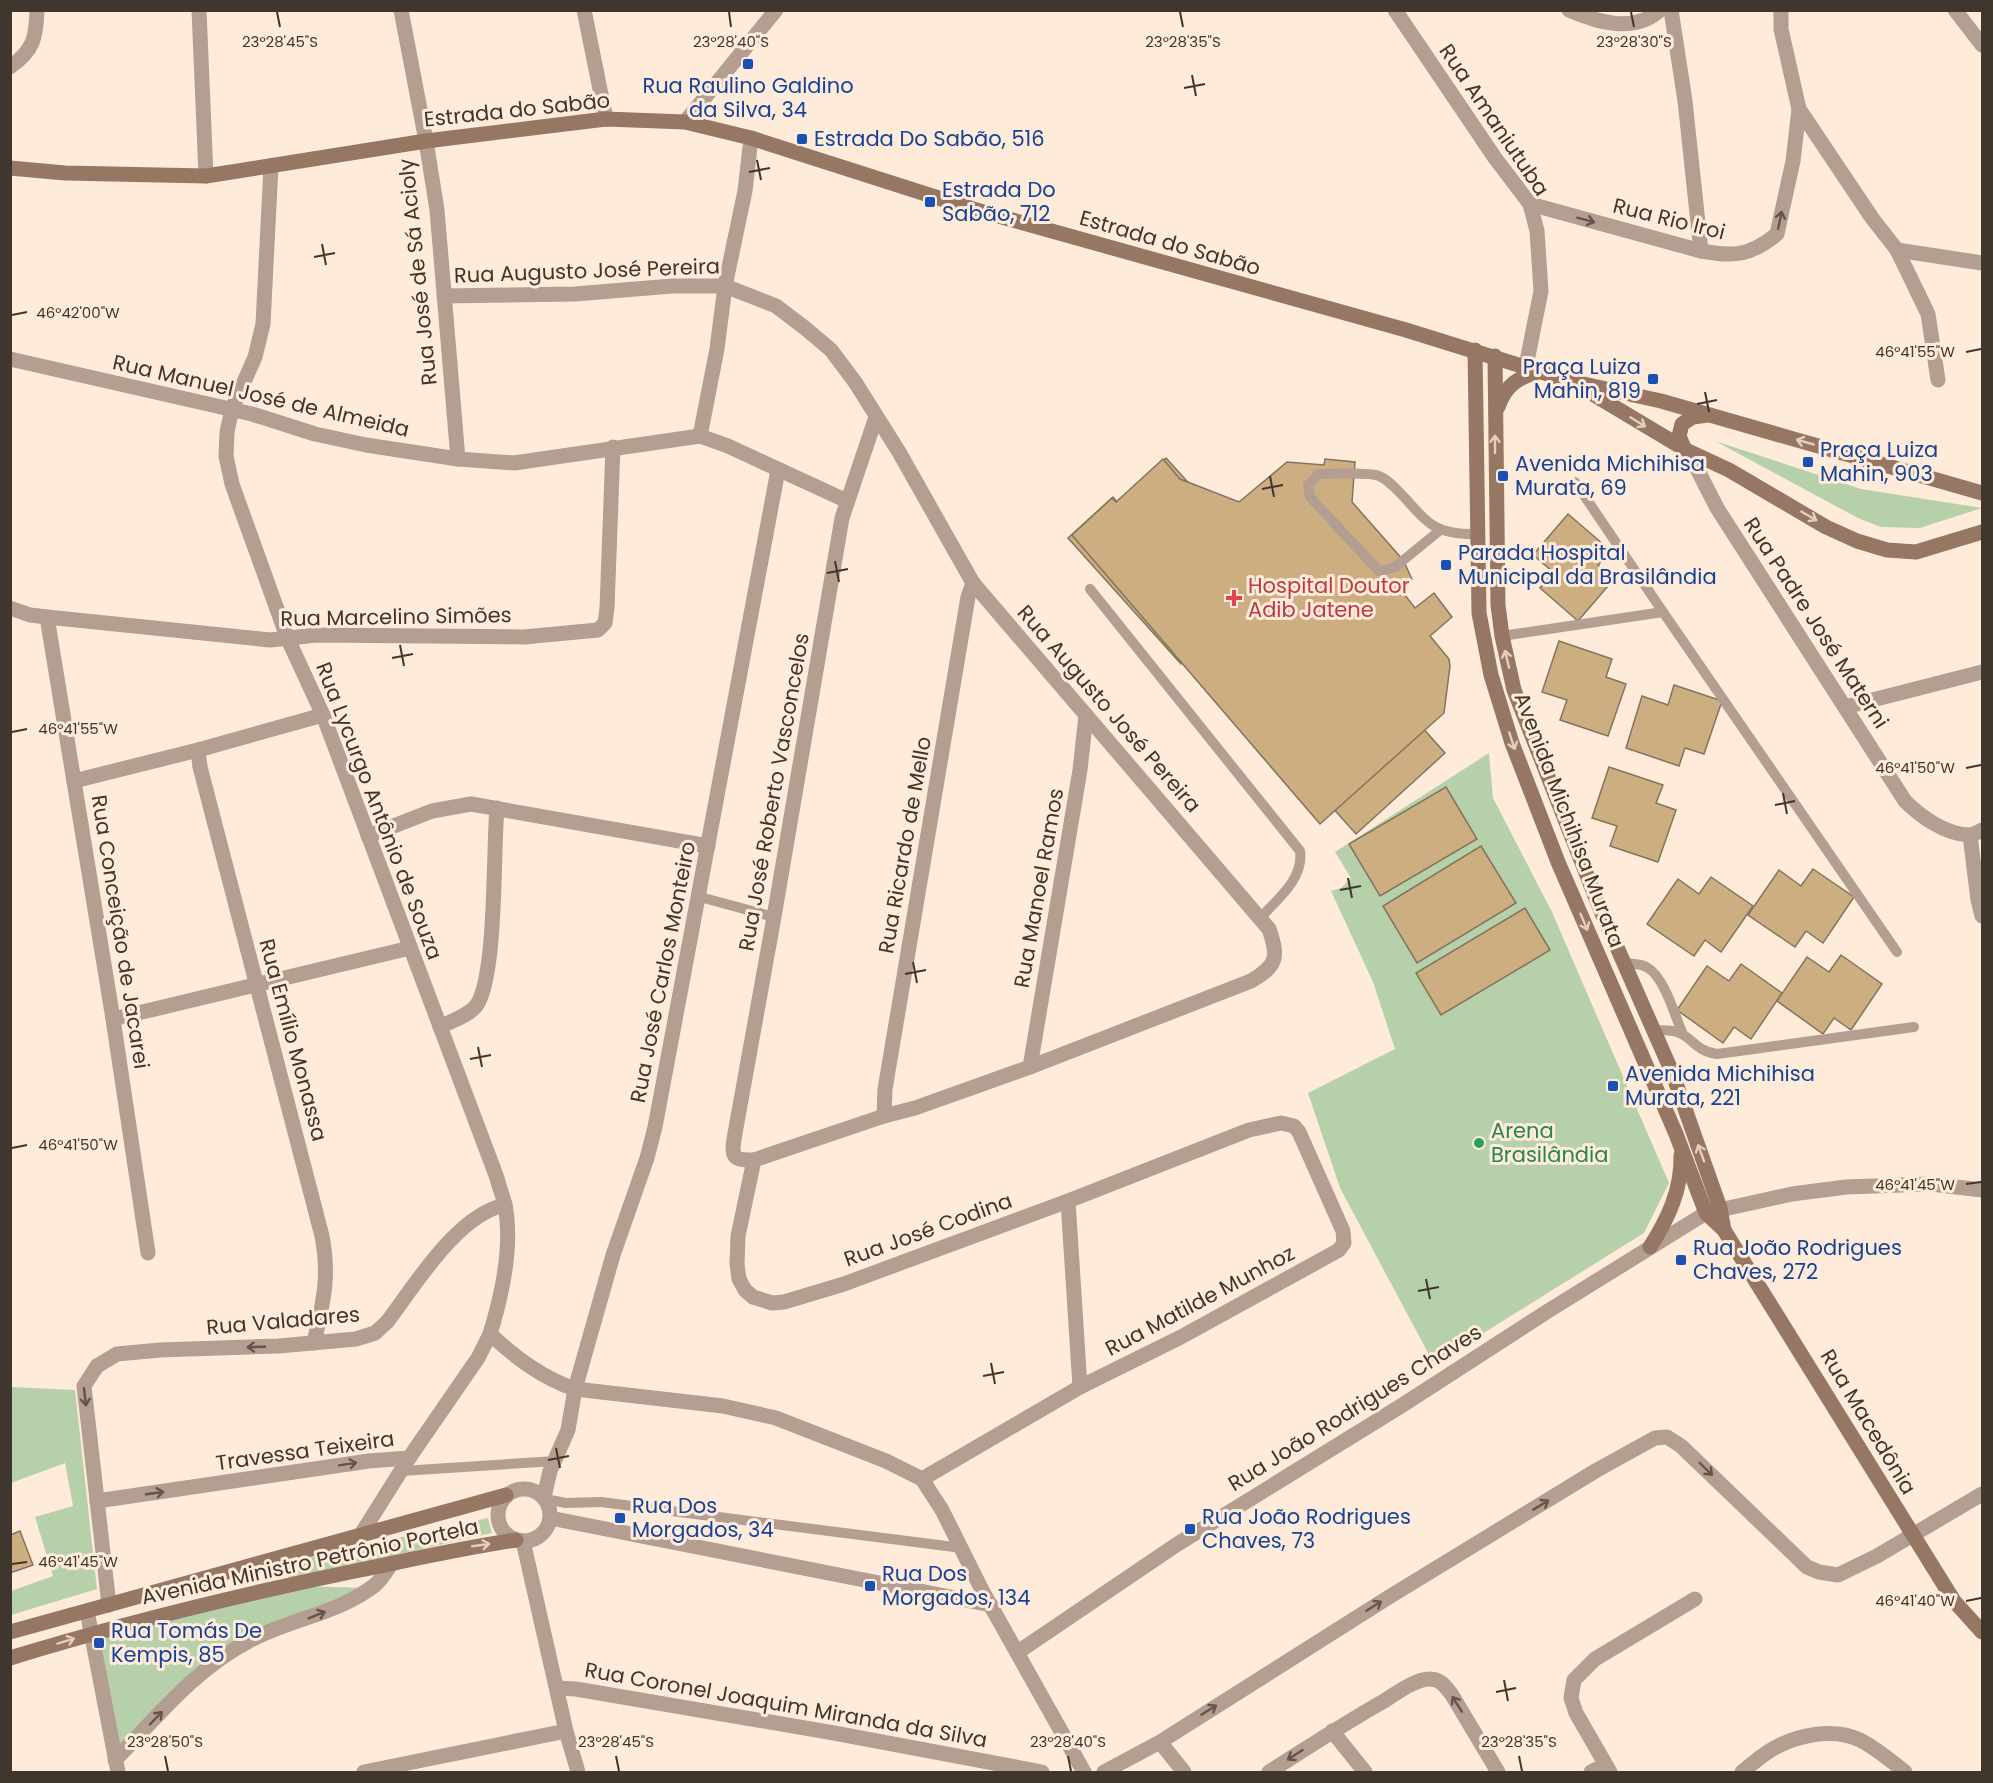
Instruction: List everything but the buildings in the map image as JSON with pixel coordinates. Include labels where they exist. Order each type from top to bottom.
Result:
[{"type":"street","points":[[10,67],[32,46],[36,35],[37,10]]},
{"type":"street","points":[[199,10],[206,176]]},
{"type":"street","name":"Rua José de Sá Acioly","points":[[401,10],[426,141],[436,210],[458,459]]},
{"type":"street","points":[[584,10],[606,119]]},
{"type":"street","points":[[685,122],[776,10]]},
{"type":"street","name":"Rua Amaniutuba","points":[[1395,10],[1495,158],[1530,204],[1537,231],[1541,291],[1526,366]]},
{"type":"street","points":[[1569,10],[1588,18],[1617,24],[1642,21],[1660,10]]},
{"type":"street","points":[[1671,10],[1685,101],[1701,251]]},
{"type":"street","points":[[1954,10],[1983,45]]},
{"type":"street","points":[[1783,11],[1781,29],[1799,110],[1872,218],[1897,250],[1928,314],[1938,380]]},
{"type":"street","name":"Rua Rio Iroi","points":[[1530,204],[1701,251],[1725,255],[1744,254],[1760,247],[1777,234],[1793,161],[1799,110]]},
{"type":"street","name":"Estrada do Sabão","points":[[10,168],[65,173],[206,176],[426,141],[606,119],[685,122],[751,138],[973,209],[1475,350],[1570,381],[1661,401],[1983,494]]},
{"type":"street","points":[[700,436],[717,349],[725,286],[744,191],[751,138]]},
{"type":"street","name":"Rua Lycurgo Antônio de Souza","points":[[271,166],[263,324],[255,357],[232,409],[227,432],[226,456],[232,484],[287,637],[323,715],[505,1205],[507,1220],[504,1281],[490,1334]]},
{"type":"street","points":[[1897,250],[1983,263]]},
{"type":"street","name":"Rua Augusto José Pereira","points":[[444,296],[575,294],[672,286],[725,286],[776,306],[831,350],[855,382],[926,497],[973,583],[1269,928],[1274,949],[1273,963],[1265,973],[1251,981],[1029,1067],[915,1108],[884,1116],[754,1160]]},
{"type":"street","name":"Avenida Michihisa Murata","points":[[1475,350],[1479,614],[1491,675],[1512,743],[1558,862],[1680,1146],[1713,1211]]},
{"type":"street","name":"Avenida Michihisa Murata","points":[[1495,356],[1498,605],[1502,636],[1514,690],[1601,911],[1672,1072],[1713,1211]]},
{"type":"street","name":"Rua Manuel José de Almeida","points":[[10,359],[232,409],[315,434],[366,445],[458,459],[514,463],[700,436],[728,446],[847,501]]},
{"type":"street","points":[[1495,415],[1503,393],[1513,383],[1527,375],[1541,372]]},
{"type":"street","name":"Estrada do Sabão","points":[[1570,381],[1686,450],[1729,470],[1830,529],[1857,541],[1887,550],[1916,552],[1983,532]]},
{"type":"street","points":[[1686,450],[1679,436],[1685,420],[1701,415],[1713,416]]},
{"type":"street","name":"Rua José Roberto Vasconcelos","points":[[754,1160],[736,1159],[732,1150],[838,542],[847,501],[876,417]]},
{"type":"street","name":"Rua Marcelino Simões","points":[[10,608],[30,615],[270,640],[317,635],[415,634],[524,637],[591,631],[602,628],[607,608],[613,447]]},
{"type":"street","name":"Rua Padre José Materni","points":[[1686,450],[1717,508],[1905,801],[1929,820],[1944,828],[1976,833]]},
{"type":"street","name":"Rua José Carlos Monteiro","points":[[545,1498],[553,1466],[568,1430],[575,1389],[613,1255],[647,1158],[655,1127],[700,897],[763,539],[778,470]]},
{"type":"street","name":"Rua Ricardo de Mello","points":[[884,1116],[885,1089],[902,984],[968,597],[973,583]]},
{"type":"street","name":"Rua Conceição de Jacarei","points":[[47,617],[148,1253]]},
{"type":"street","points":[[1845,707],[1983,672]]},
{"type":"street","points":[[74,781],[198,750],[323,715]]},
{"type":"street","name":"Rua Manoel Ramos","points":[[1029,1067],[1080,770],[1086,715]]},
{"type":"street","name":"Rua Emílio Monassa","points":[[198,750],[200,767],[316,1209],[326,1255],[327,1276],[324,1301],[314,1343]]},
{"type":"street","points":[[368,836],[424,814],[457,805],[471,804],[708,846]]},
{"type":"street","points":[[440,1027],[474,1009],[481,998],[486,982],[490,949],[497,808]]},
{"type":"street","points":[[1976,833],[1978,900],[1983,916]]},
{"type":"street","points":[[112,1019],[410,948]]},
{"type":"street","name":"Rua Matilde Munhoz","points":[[922,1479],[1080,1387],[1182,1337],[1342,1247],[1344,1237],[1336,1213],[1299,1132],[1294,1126],[1281,1123],[1249,1130]]},
{"type":"street","name":"Rua José Codina","points":[[754,1160],[738,1236],[737,1264],[739,1279],[745,1290],[753,1297],[772,1303],[784,1302],[844,1284],[1068,1201],[1249,1130]]},
{"type":"street","points":[[1650,1247],[1662,1229],[1676,1195],[1681,1165],[1680,1146]]},
{"type":"street","points":[[1713,1211],[1792,1194],[1846,1187],[1931,1184],[1983,1191]]},
{"type":"street","points":[[1068,1201],[1080,1387]]},
{"type":"street","name":"Rua Valadares","points":[[97,1501],[84,1386],[89,1375],[97,1366],[117,1354],[314,1343],[356,1339],[375,1333],[387,1322],[452,1238],[488,1209],[505,1205]]},
{"type":"street","name":"Rua Macedônia","points":[[1713,1211],[1877,1475],[1911,1535],[1954,1601],[1983,1632]]},
{"type":"street","name":"Rua João Rodrigues Chaves","points":[[1018,1652],[1176,1545],[1401,1406],[1650,1247],[1713,1211]]},
{"type":"street","points":[[490,1334],[508,1351],[537,1371],[558,1383],[575,1389],[723,1407],[776,1418],[886,1461],[922,1479],[942,1510],[991,1605],[1084,1773]]},
{"type":"street","name":"Travessa Teixeira","points":[[97,1501],[369,1461],[405,1464],[478,1358],[490,1334]]},
{"type":"street","points":[[1104,1773],[1160,1742],[1389,1597],[1597,1470],[1655,1438],[1667,1437],[1681,1446],[1796,1557],[1807,1567],[1819,1572],[1838,1575],[1877,1556],[1983,1494]]},
{"type":"street","name":"Avenida Ministro Petrônio Portela","points":[[360,1536],[405,1464]]},
{"type":"street","points":[[525,1488],[553,1466]]},
{"type":"street","points":[[525,1488],[545,1498],[550,1510],[550,1518],[544,1532],[526,1540],[503,1531],[498,1521],[498,1507],[506,1495],[525,1488]]},
{"type":"street","name":"Avenida Ministro Petrônio Portela","points":[[10,1632],[506,1495]]},
{"type":"street","points":[[97,1501],[109,1605]]},
{"type":"street","points":[[550,1518],[991,1605]]},
{"type":"street","points":[[526,1540],[528,1565],[566,1731],[578,1773]]},
{"type":"street","name":"Avenida Ministro Petrônio Portela","points":[[10,1658],[92,1633],[266,1589],[458,1549],[526,1540]]},
{"type":"street","points":[[116,1766],[205,1668],[249,1640],[331,1609],[360,1595],[377,1584],[392,1563]]},
{"type":"street","points":[[1591,1773],[1607,1769],[1576,1713],[1571,1698],[1574,1680],[1595,1659],[1695,1599]]},
{"type":"street","points":[[87,1611],[116,1766]]},
{"type":"street","points":[[1269,1773],[1332,1731],[1415,1683],[1431,1679],[1438,1680],[1452,1695],[1498,1773]]},
{"type":"street","name":"Rua Coronel Joaquim Miranda da Silva","points":[[557,1688],[576,1689],[834,1733],[1042,1773]]},
{"type":"street","points":[[364,1773],[566,1731]]},
{"type":"street","points":[[1332,1731],[1365,1773]]},
{"type":"street","points":[[1742,1773],[1769,1751],[1786,1742],[1810,1735],[1835,1734],[1858,1739],[1905,1773]]},
{"type":"street","points":[[1160,1742],[1184,1773]]},
{"type":"lane","points":[[1439,531],[1395,567],[1379,572],[1310,497],[1308,485],[1319,474],[1378,475],[1396,488],[1439,531],[1461,535],[1478,534]]},
{"type":"lane","points":[[1575,482],[1897,952]]},
{"type":"lane","points":[[1090,589],[1300,851],[1302,862],[1298,874],[1261,917]]},
{"type":"lane","points":[[1502,636],[1663,612]]},
{"type":"lane","points":[[700,897],[774,917]]},
{"type":"lane","points":[[1624,963],[1638,964],[1648,968],[1656,976],[1682,1032],[1707,1053],[1717,1054],[1914,1027]]},
{"type":"lane","points":[[1654,1031],[1682,1032]]},
{"type":"lane","points":[[405,1464],[553,1466]]},
{"type":"lane","points":[[545,1498],[566,1503],[601,1502],[962,1548]]},
{"type":"green space","points":[[1715,441],[1861,489],[1982,508],[1920,528],[1881,527],[1858,518]]},
{"type":"green space","points":[[1489,753],[1493,798],[1552,912],[1669,1183],[1644,1233],[1434,1364],[1340,1188],[1308,1093],[1395,1049],[1373,982],[1331,891],[1341,888],[1351,878],[1335,852]]},
{"type":"green space","points":[[11,1387],[75,1390],[97,1589],[11,1615],[11,1591],[53,1576],[35,1517],[73,1506],[65,1463],[11,1483]]},
{"type":"green space","points":[[488,1518],[492,1533],[289,1579],[284,1563]]},
{"type":"green space","points":[[287,1586],[375,1588],[249,1639],[121,1753],[93,1637]]},
{"type":"place","name":"Rua Raulino Galdino da Silva, 34","points":[[748,64]]},
{"type":"place","name":"Estrada Do Sabão, 516","points":[[802,139]]},
{"type":"place","name":"Estrada Do Sabão, 712","points":[[930,202]]},
{"type":"place","name":"Praça Luiza Mahin, 819","points":[[1653,379]]},
{"type":"place","name":"Praça Luiza Mahin, 903","points":[[1808,462]]},
{"type":"place","name":"Avenida Michihisa Murata, 69","points":[[1503,476]]},
{"type":"place","name":"Parada Hospital Municipal da Brasilândia","points":[[1446,565]]},
{"type":"place","name":"Hospital Doutor Adib Jatene","points":[[1234,598]]},
{"type":"place","name":"Avenida Michihisa Murata, 221","points":[[1613,1086]]},
{"type":"place","name":"Arena Brasilândia","points":[[1479,1143]]},
{"type":"place","name":"Rua João Rodrigues Chaves, 272","points":[[1681,1260]]},
{"type":"place","name":"Rua Dos Morgados, 34","points":[[620,1518]]},
{"type":"place","name":"Rua João Rodrigues Chaves, 73","points":[[1190,1529]]},
{"type":"place","name":"Rua Dos Morgados, 134","points":[[870,1586]]},
{"type":"place","name":"Rua Tomás De Kempis, 85","points":[[99,1643]]}]
